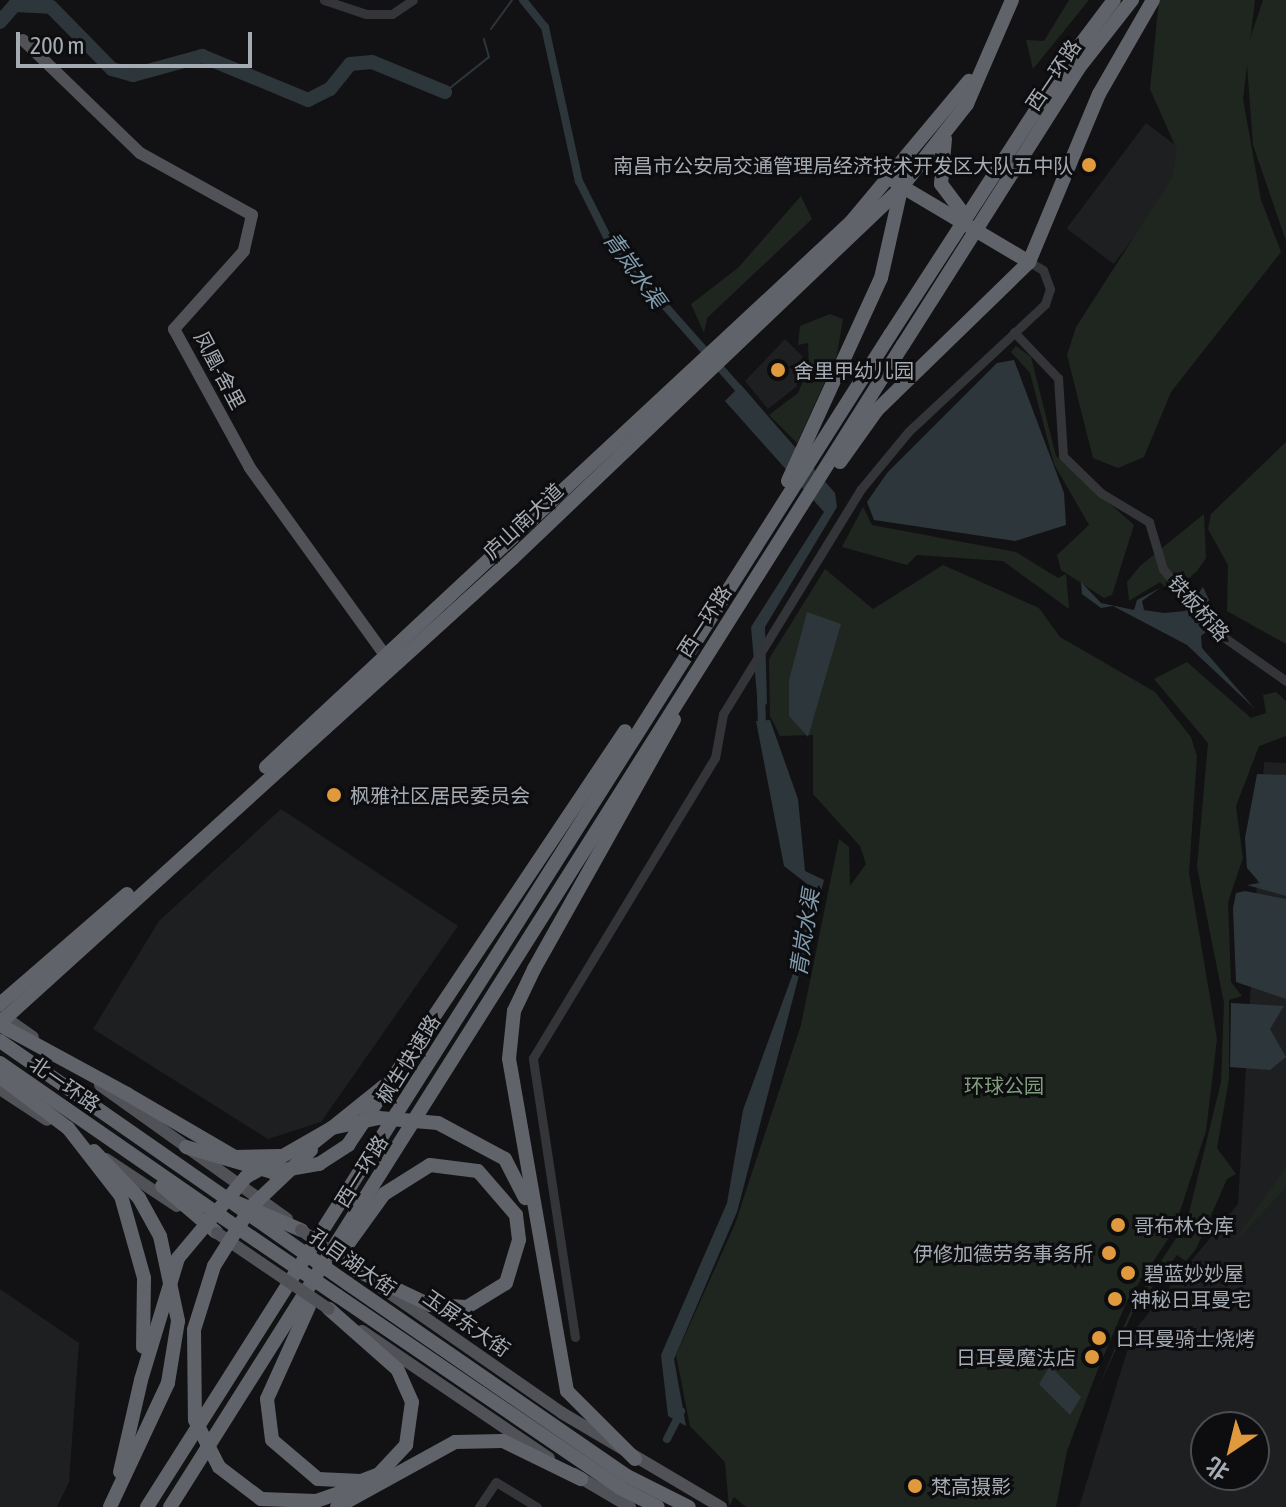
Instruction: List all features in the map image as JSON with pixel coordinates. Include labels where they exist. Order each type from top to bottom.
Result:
[{"type":"highway","name":"庐山南大道","points":[[1,1017],[722,352],[902,164],[961,96],[1003,0]]},
{"type":"highway","name":"庐山南大道","points":[[722,352],[905,185],[946,134],[982,79],[1012,0]]},
{"type":"highway","name":"西一环路","points":[[322,1272],[708,651],[903,345],[1114,0]]},
{"type":"highway","name":"西一环路","points":[[673,669],[890,335],[1073,65],[1132,0]]},
{"type":"highway","points":[[752,585],[877,410],[1029,262],[1099,94],[1153,0]]},
{"type":"highway","points":[[946,134],[941,184],[965,216]]},
{"type":"highway","points":[[733,578],[845,368],[881,278],[905,185],[902,164]]},
{"type":"highway","points":[[889,177],[965,216],[1029,262]]},
{"type":"highway","points":[[905,185],[1029,262]]},
{"type":"highway","points":[[186,1147],[240,1168],[319,1164],[376,1114],[451,996],[692,640]]},
{"type":"highway","points":[[635,1459],[567,1391],[509,1059],[514,1011],[534,969],[708,651]]},
{"type":"highway","name":"枫生快速路","points":[[147,1507],[673,669]]},
{"type":"highway","points":[[388,1476],[316,1501],[261,1499],[219,1467],[195,1420],[194,1330],[214,1266],[251,1207],[311,1150],[375,1098],[451,996]]},
{"type":"highway","points":[[1,1017],[235,1157],[267,1160],[311,1150]]},
{"type":"highway","name":"孔目湖大街","points":[[0,1041],[226,1198],[352,1276],[451,1363],[658,1507]]},
{"type":"highway","name":"北一环路","points":[[0,1063],[108,1138]]},
{"type":"highway","points":[[0,1077],[68,1128],[121,1196],[144,1278],[141,1380]]},
{"type":"highway","points":[[116,1492],[164,1292],[196,1229],[246,1177],[332,1128],[406,1118],[459,1128],[505,1159],[538,1236]]},
{"type":"highway","points":[[108,1138],[217,1233]]},
{"type":"highway","name":"孔目湖大街","points":[[108,1138],[338,1296],[451,1363],[627,1476],[689,1507]]},
{"type":"highway","points":[[94,1151],[139,1198],[176,1285],[176,1349],[155,1416],[110,1507]]},
{"type":"highway","points":[[170,1507],[322,1272],[406,1174],[451,1164],[494,1182],[516,1215],[519,1240],[506,1283],[467,1307],[430,1305],[352,1276]]},
{"type":"highway","points":[[226,1198],[301,1230]]},
{"type":"highway","points":[[322,1272],[267,1399],[278,1448],[318,1479],[361,1481],[379,1474],[406,1445],[412,1402],[397,1369],[329,1309]]},
{"type":"highway","points":[[337,1507],[388,1476],[455,1442],[503,1441],[581,1479]]},
{"type":"main road","name":"凤凰-舍里","points":[[23,40],[140,153],[252,215],[244,251],[174,329],[250,468],[390,661]]},
{"type":"main road","name":"玉屏东大街","points":[[1,1017],[301,1230],[352,1276],[712,1506]]},
{"type":"main road","points":[[0,1089],[581,1479],[630,1507]]},
{"type":"street","points":[[324,0],[366,14],[392,14],[413,0]]},
{"type":"street","points":[[575,1337],[533,1058],[715,758],[723,714],[861,489],[909,431],[1014,332],[1050,289],[1043,270],[1029,262]]},
{"type":"street","name":"铁板桥路","points":[[1014,332],[1058,378],[1063,456],[1101,493],[1149,522],[1163,569],[1218,633],[1286,681]]},
{"type":"street","points":[[479,1507],[496,1482],[537,1507]]},
{"type":"shaded area","points":[[1146,123],[1193,159],[1114,264],[1067,228]]},
{"type":"shaded area","name":"舍里甲幼儿园","points":[[785,339],[806,360],[796,387],[768,409],[745,381]]},
{"type":"shaded area","points":[[1264,762],[1286,763],[1286,1507],[1079,1507],[1133,1332],[1238,1204]]},
{"type":"shaded area","points":[[281,809],[458,926],[321,1122],[268,1139],[93,1029],[159,921]]},
{"type":"shaded area","points":[[0,1289],[79,1343],[69,1482],[57,1507],[0,1507]]},
{"type":"green space","points":[[1069,0],[1089,0],[1033,69],[1026,40],[1044,41]]},
{"type":"green space","points":[[1159,0],[1255,0],[1243,99],[1261,200],[1281,252],[1171,392],[1144,457],[1118,468],[1093,458],[1067,355],[1076,327],[1172,178],[1177,150],[1150,89]]},
{"type":"green space","points":[[1263,0],[1286,0],[1286,241],[1253,145],[1246,51]]},
{"type":"green space","points":[[801,196],[812,219],[707,318],[704,333],[691,304],[738,268]]},
{"type":"green space","points":[[830,314],[843,319],[837,355],[797,443],[769,415],[798,393],[809,367],[808,343],[798,345],[800,326]]},
{"type":"green space","points":[[1016,346],[1031,357],[1056,456],[1134,525],[1112,595],[1104,598],[1061,570],[1057,555],[1089,525],[1054,464],[1030,373],[1011,352]]},
{"type":"green space","points":[[1286,442],[1286,644],[1227,611],[1228,565],[1208,529],[1211,514]]},
{"type":"green space","points":[[863,507],[872,525],[1016,552],[1058,578],[1066,574],[1069,609],[1003,561],[917,555],[907,565],[842,547]]},
{"type":"green space","points":[[1204,514],[1206,558],[1197,571],[1172,594],[1160,582],[1129,601],[1127,582],[1140,566]]},
{"type":"green space","name":"环球公园","points":[[943,565],[1039,608],[1060,637],[1155,692],[1191,737],[1197,756],[1189,873],[1217,1039],[1206,1131],[1174,1230],[1127,1301],[1098,1369],[1067,1451],[1056,1507],[746,1507],[734,1497],[729,1507],[725,1462],[690,1426],[676,1355],[735,1224],[801,1025],[839,839],[849,847],[850,886],[866,864],[860,846],[813,794],[813,735],[780,736],[770,716],[769,659],[825,569],[873,609]]},
{"type":"green space","points":[[1187,662],[1251,718],[1266,713],[1263,695],[1276,692],[1286,701],[1286,736],[1259,746],[1236,806],[1243,858],[1228,902],[1231,982],[1242,996],[1229,1000],[1229,1079],[1217,1148],[1236,1174],[1227,1179],[1196,1249],[1186,1261],[1177,1255],[1133,1312],[1096,1393],[1133,1305],[1187,1221],[1221,1082],[1224,1003],[1197,867],[1208,743],[1154,679]]},
{"type":"green space","points":[[1286,1167],[1286,1188],[1232,1244]]},
{"type":"water","points":[[1014,360],[1064,493],[1066,525],[1015,541],[874,520],[867,502],[887,473],[997,363]]},
{"type":"water","points":[[741,385],[835,493],[837,507],[765,627],[767,704],[758,707],[751,627],[824,512],[725,401]]},
{"type":"water","points":[[1081,582],[1101,603],[1134,610],[1137,600],[1160,588],[1142,601],[1144,610],[1164,613],[1185,611],[1203,587],[1219,621],[1201,636],[1202,648],[1255,709],[1187,645],[1113,606],[1101,608],[1082,594]]},
{"type":"water","points":[[807,612],[841,624],[808,737],[789,716],[789,680]]},
{"type":"water","points":[[770,720],[798,799],[805,871],[824,880],[737,1212],[674,1359],[686,1426],[668,1416],[661,1355],[727,1203],[743,1110],[795,968],[811,887],[784,866],[756,721]]},
{"type":"water","points":[[1257,774],[1286,775],[1286,896],[1247,885],[1260,883],[1247,868],[1245,838]]},
{"type":"water","points":[[1245,891],[1286,899],[1286,999],[1236,982],[1233,908],[1236,893]]},
{"type":"water","points":[[1231,1003],[1284,1006],[1270,1029],[1286,1057],[1270,1070],[1230,1067]]},
{"type":"water","points":[[1050,1366],[1081,1397],[1070,1415],[1039,1384]]},
{"type":"waterway","points":[[491,29],[512,0]]},
{"type":"waterway","name":"青岚水渠","points":[[523,0],[545,27],[579,181],[611,245],[745,396]]},
{"type":"waterway","points":[[0,22],[15,5],[51,7],[112,69],[133,75],[202,56],[308,100],[330,89],[350,64],[372,62],[445,92]]},
{"type":"waterway","points":[[445,92],[489,57],[484,39]]},
{"type":"waterway","name":"青岚水渠","points":[[761,696],[762,731]]},
{"type":"waterway","name":"青岚水渠","points":[[667,1439],[681,1411]]},
{"type":"place","name":"南昌市公安局交通管理局经济技术开发区大队五中队","points":[[1089,165]]},
{"type":"place","name":"舍里甲幼儿园","points":[[778,370]]},
{"type":"place","name":"枫雅社区居民委员会","points":[[334,795]]},
{"type":"place","name":"哥布林仓库","points":[[1118,1225]]},
{"type":"place","name":"伊修加德劳务事务所","points":[[1109,1253]]},
{"type":"place","name":"碧蓝妙妙屋","points":[[1128,1273]]},
{"type":"place","name":"神秘日耳曼宅","points":[[1115,1299]]},
{"type":"place","name":"日耳曼骑士烧烤","points":[[1099,1338]]},
{"type":"place","name":"日耳曼魔法店","points":[[1092,1357]]},
{"type":"place","name":"梵高摄影","points":[[915,1486]]}]
